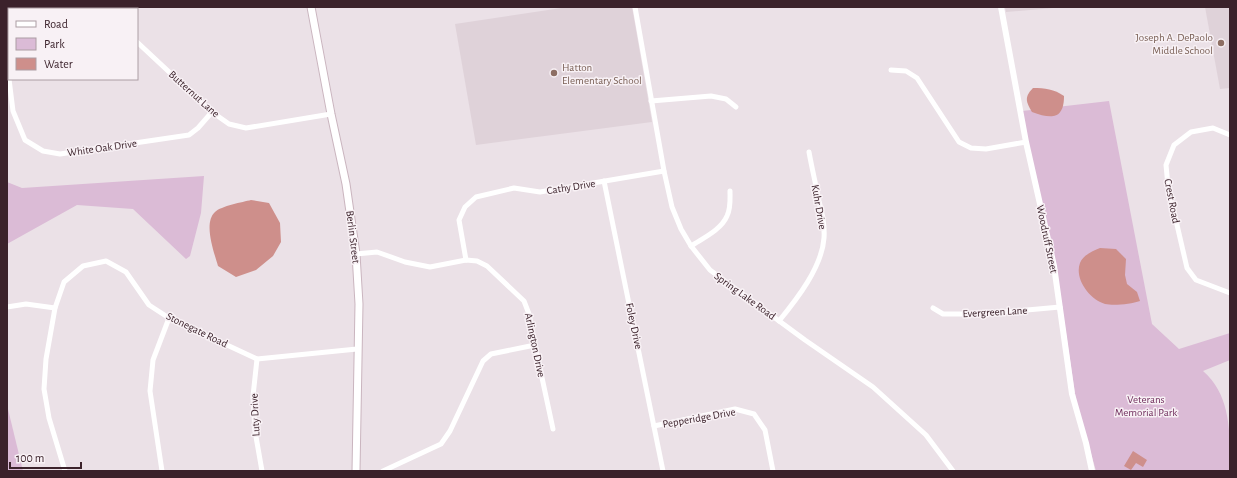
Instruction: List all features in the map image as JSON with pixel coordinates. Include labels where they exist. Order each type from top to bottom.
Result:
[{"type":"main road","name":"Berlin Street","points":[[312,7],[331,114],[346,184],[356,254],[359,304],[356,471]]},
{"type":"street","name":"Spring Lake Road","points":[[635,7],[651,101],[672,207],[680,229],[691,246],[710,270],[779,321],[874,387],[926,435],[953,471]]},
{"type":"street","name":"Woodruff Street","points":[[1002,7],[1026,142],[1054,266],[1072,394],[1086,443],[1092,471]]},
{"type":"street","name":"Butternut Lane","points":[[138,43],[212,112],[230,124],[246,128],[331,114]]},
{"type":"street","points":[[891,70],[906,71],[917,78],[959,142],[971,148],[986,149],[1026,142]]},
{"type":"street","name":"White Oak Drive","points":[[9,80],[13,111],[26,140],[43,151],[60,154],[189,135],[198,128],[212,112]]},
{"type":"street","points":[[651,101],[711,96],[726,99],[736,107]]},
{"type":"street","name":"Crest Road","points":[[1230,135],[1213,128],[1192,132],[1174,145],[1166,165],[1168,186],[1187,268],[1196,280],[1230,292]]},
{"type":"street","name":"Kuhr Drive","points":[[779,321],[798,298],[822,253],[824,224],[809,152]]},
{"type":"street","name":"Cathy Drive","points":[[466,260],[459,220],[465,207],[476,197],[514,188],[540,192],[664,171]]},
{"type":"street","name":"Foley Drive","points":[[604,181],[663,471]]},
{"type":"street","points":[[691,246],[721,226],[728,216],[730,190]]},
{"type":"street","name":"Arlington Drive","points":[[356,254],[378,252],[404,262],[430,267],[466,260],[477,261],[487,266],[524,301],[529,314],[553,429]]},
{"type":"street","name":"Stonegate Road","points":[[65,471],[49,418],[44,388],[46,359],[54,308],[64,282],[83,266],[106,261],[126,272],[149,305],[169,318],[257,359]]},
{"type":"street","points":[[7,307],[26,304],[54,308]]},
{"type":"street","name":"Evergreen Lane","points":[[933,308],[943,314],[950,314],[1021,312],[1060,307]]},
{"type":"street","points":[[162,471],[150,391],[153,360],[169,318]]},
{"type":"street","points":[[383,471],[441,444],[450,431],[483,361],[491,354],[535,345]]},
{"type":"street","points":[[257,359],[357,349]]},
{"type":"street","name":"Luty Drive","points":[[257,359],[253,396],[255,431],[262,471]]},
{"type":"street","name":"Pepperidge Drive","points":[[654,426],[735,409],[754,414],[765,430],[773,471]]},
{"type":"shaded area","name":"Hatton Elementary School","points":[[568,7],[632,7],[652,122],[476,145],[455,24]]},
{"type":"shaded area","points":[[1005,7],[1065,7],[1006,12]]},
{"type":"shaded area","name":"Joseph A. DePaolo Middle School","points":[[1205,7],[1230,7],[1230,88],[1220,89]]},
{"type":"green space","name":"Veterans Memorial Park","points":[[1109,101],[1152,324],[1179,349],[1230,333],[1230,360],[1203,371],[1219,392],[1224,404],[1229,431],[1230,471],[1096,471],[1076,400],[1059,286],[1022,111]]},
{"type":"green space","points":[[204,176],[201,213],[190,256],[186,259],[133,209],[77,205],[7,244],[7,182],[22,188]]},
{"type":"green space","points":[[7,405],[23,471],[7,471]]},
{"type":"water","points":[[1033,88],[1049,89],[1064,96],[1062,110],[1055,116],[1045,116],[1032,112],[1028,105],[1027,97]]},
{"type":"water","points":[[251,200],[269,203],[280,223],[281,242],[273,256],[256,270],[236,277],[218,266],[210,238],[210,223],[215,212],[218,210],[232,204]]},
{"type":"water","points":[[1100,248],[1116,249],[1126,259],[1125,275],[1127,284],[1137,292],[1140,301],[1113,305],[1105,304],[1094,298],[1085,288],[1079,276],[1081,260],[1091,252]]},
{"type":"water","points":[[1133,451],[1147,460],[1143,467],[1136,463],[1131,470],[1124,466]]},
{"type":"place","name":"Joseph A. DePaolo Middle School","points":[[1221,43]]},
{"type":"place","name":"Hatton Elementary School","points":[[554,73]]}]
